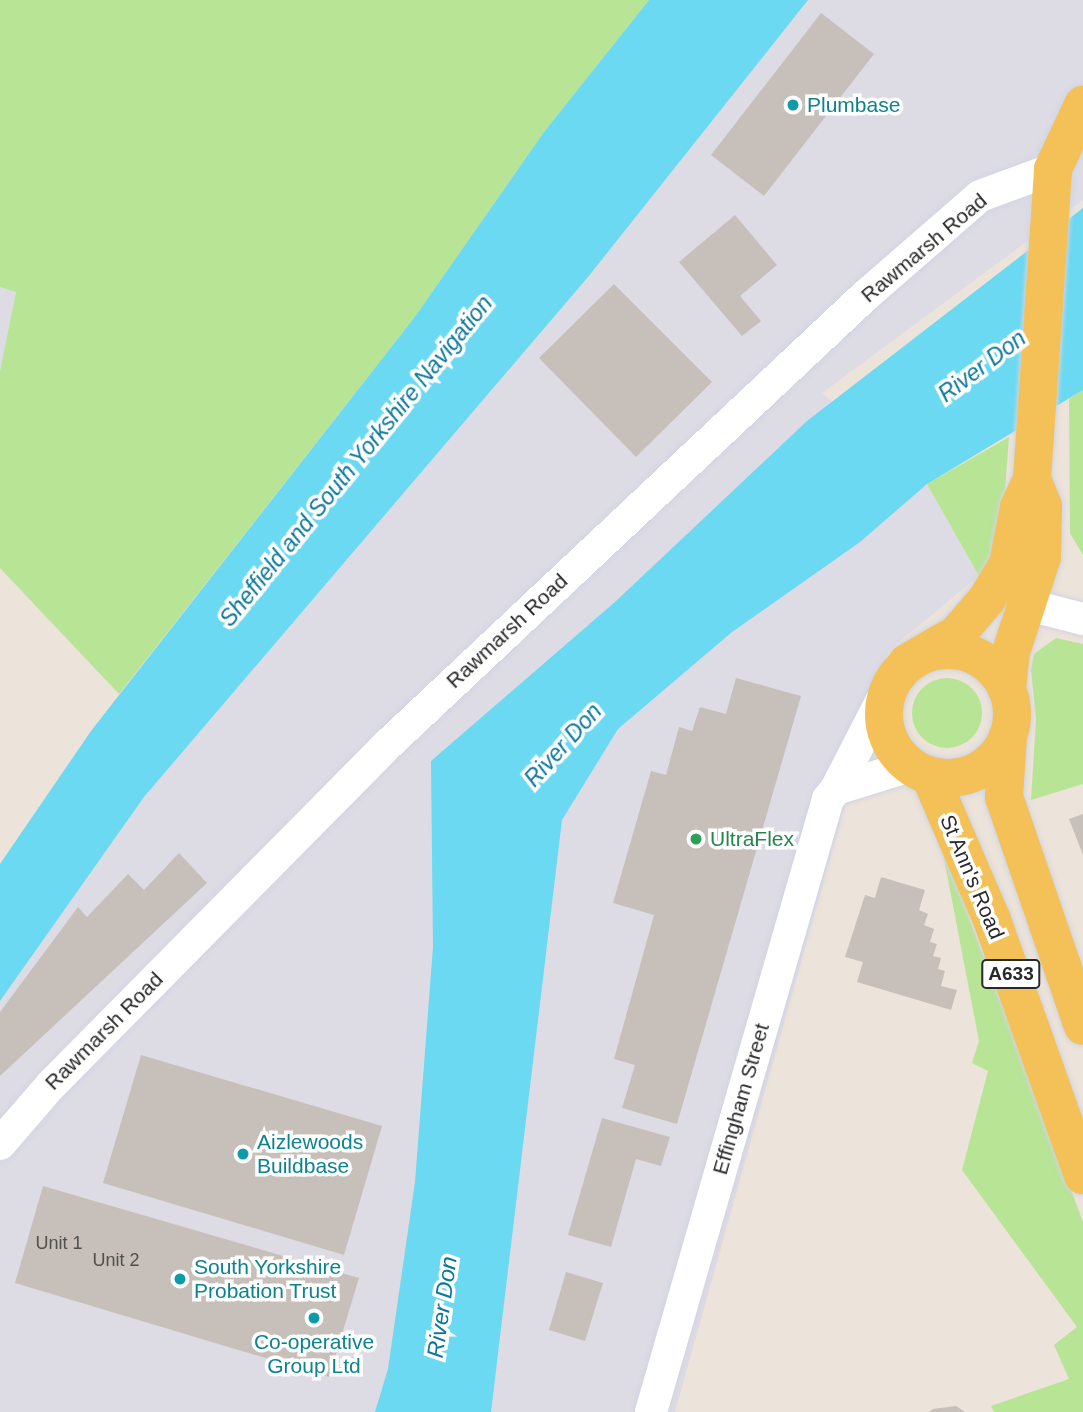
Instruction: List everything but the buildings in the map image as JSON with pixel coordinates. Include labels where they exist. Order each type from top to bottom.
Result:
[{"type":"main road","name":"A633","points":[[898,674],[957,634],[988,599],[1008,565],[1019,507],[1033,462],[1046,228],[1053,169],[1083,105]]},
{"type":"main road","name":"A633","points":[[1033,462],[1043,506],[1042,557],[1011,652],[1007,689],[1012,707],[1004,797],[1083,1026]]},
{"type":"main road","points":[[898,674],[934,650],[957,649],[976,655],[999,674],[1007,689]]},
{"type":"main road","name":"St Ann's Road","points":[[898,674],[883,711],[888,738],[920,771],[992,919],[1083,1175]]},
{"type":"main road","points":[[920,771],[975,772],[994,759],[1009,736]]},
{"type":"street","name":"Rawmarsh Road","points":[[0,1144],[51,1085],[382,750],[865,296],[980,196],[1053,169]]},
{"type":"street","points":[[1028,605],[1083,619]]},
{"type":"street","name":"Effingham Street","points":[[651,1412],[828,799],[898,674]]},
{"type":"street","points":[[836,789],[920,771]]},
{"type":"shaded area","points":[[808,0],[1083,0],[1083,200],[822,393],[927,484],[979,576],[888,651],[675,1412],[0,1412],[0,1001],[144,797],[588,277]]},
{"type":"shaded area","points":[[0,287],[16,291],[0,371]]},
{"type":"green space","points":[[0,0],[649,0],[544,132],[414,318],[119,694],[0,568],[0,371],[16,292],[0,287]]},
{"type":"green space","points":[[1083,390],[1083,555],[1070,533],[1069,399]]},
{"type":"green space","points":[[1009,437],[1001,543],[979,576],[927,484]]},
{"type":"green space","points":[[1056,638],[1083,644],[1083,784],[1031,800],[1036,719],[1031,670],[1034,654]]},
{"type":"green space","points":[[947,678],[972,688],[982,713],[972,738],[947,748],[922,738],[912,713],[922,688]]},
{"type":"green space","points":[[941,843],[1083,1222],[1083,1412],[994,1412],[991,1406],[1069,1379],[1054,1345],[1077,1327],[962,1170],[988,1071],[972,1063],[979,1041]]},
{"type":"water","name":"Sheffield and South Yorkshire Navigation","points":[[649,0],[808,0],[588,277],[144,797],[0,1001],[0,864],[91,731],[414,318],[544,132]]},
{"type":"water","name":"River Don","points":[[1083,208],[1083,390],[927,484],[860,542],[732,632],[618,729],[562,820],[491,1412],[375,1412],[388,1369],[415,1182],[433,947],[431,761],[615,602],[807,421]]},
{"type":"place","name":"Plumbase","points":[[793,105]]},
{"type":"place","name":"UltraFlex","points":[[696,839]]},
{"type":"place","name":"Aizlewoods Buildbase","points":[[243,1154]]},
{"type":"place","name":"South Yorkshire Probation Trust","points":[[180,1279]]},
{"type":"place","name":"Co-operative Group Ltd","points":[[314,1318]]}]
